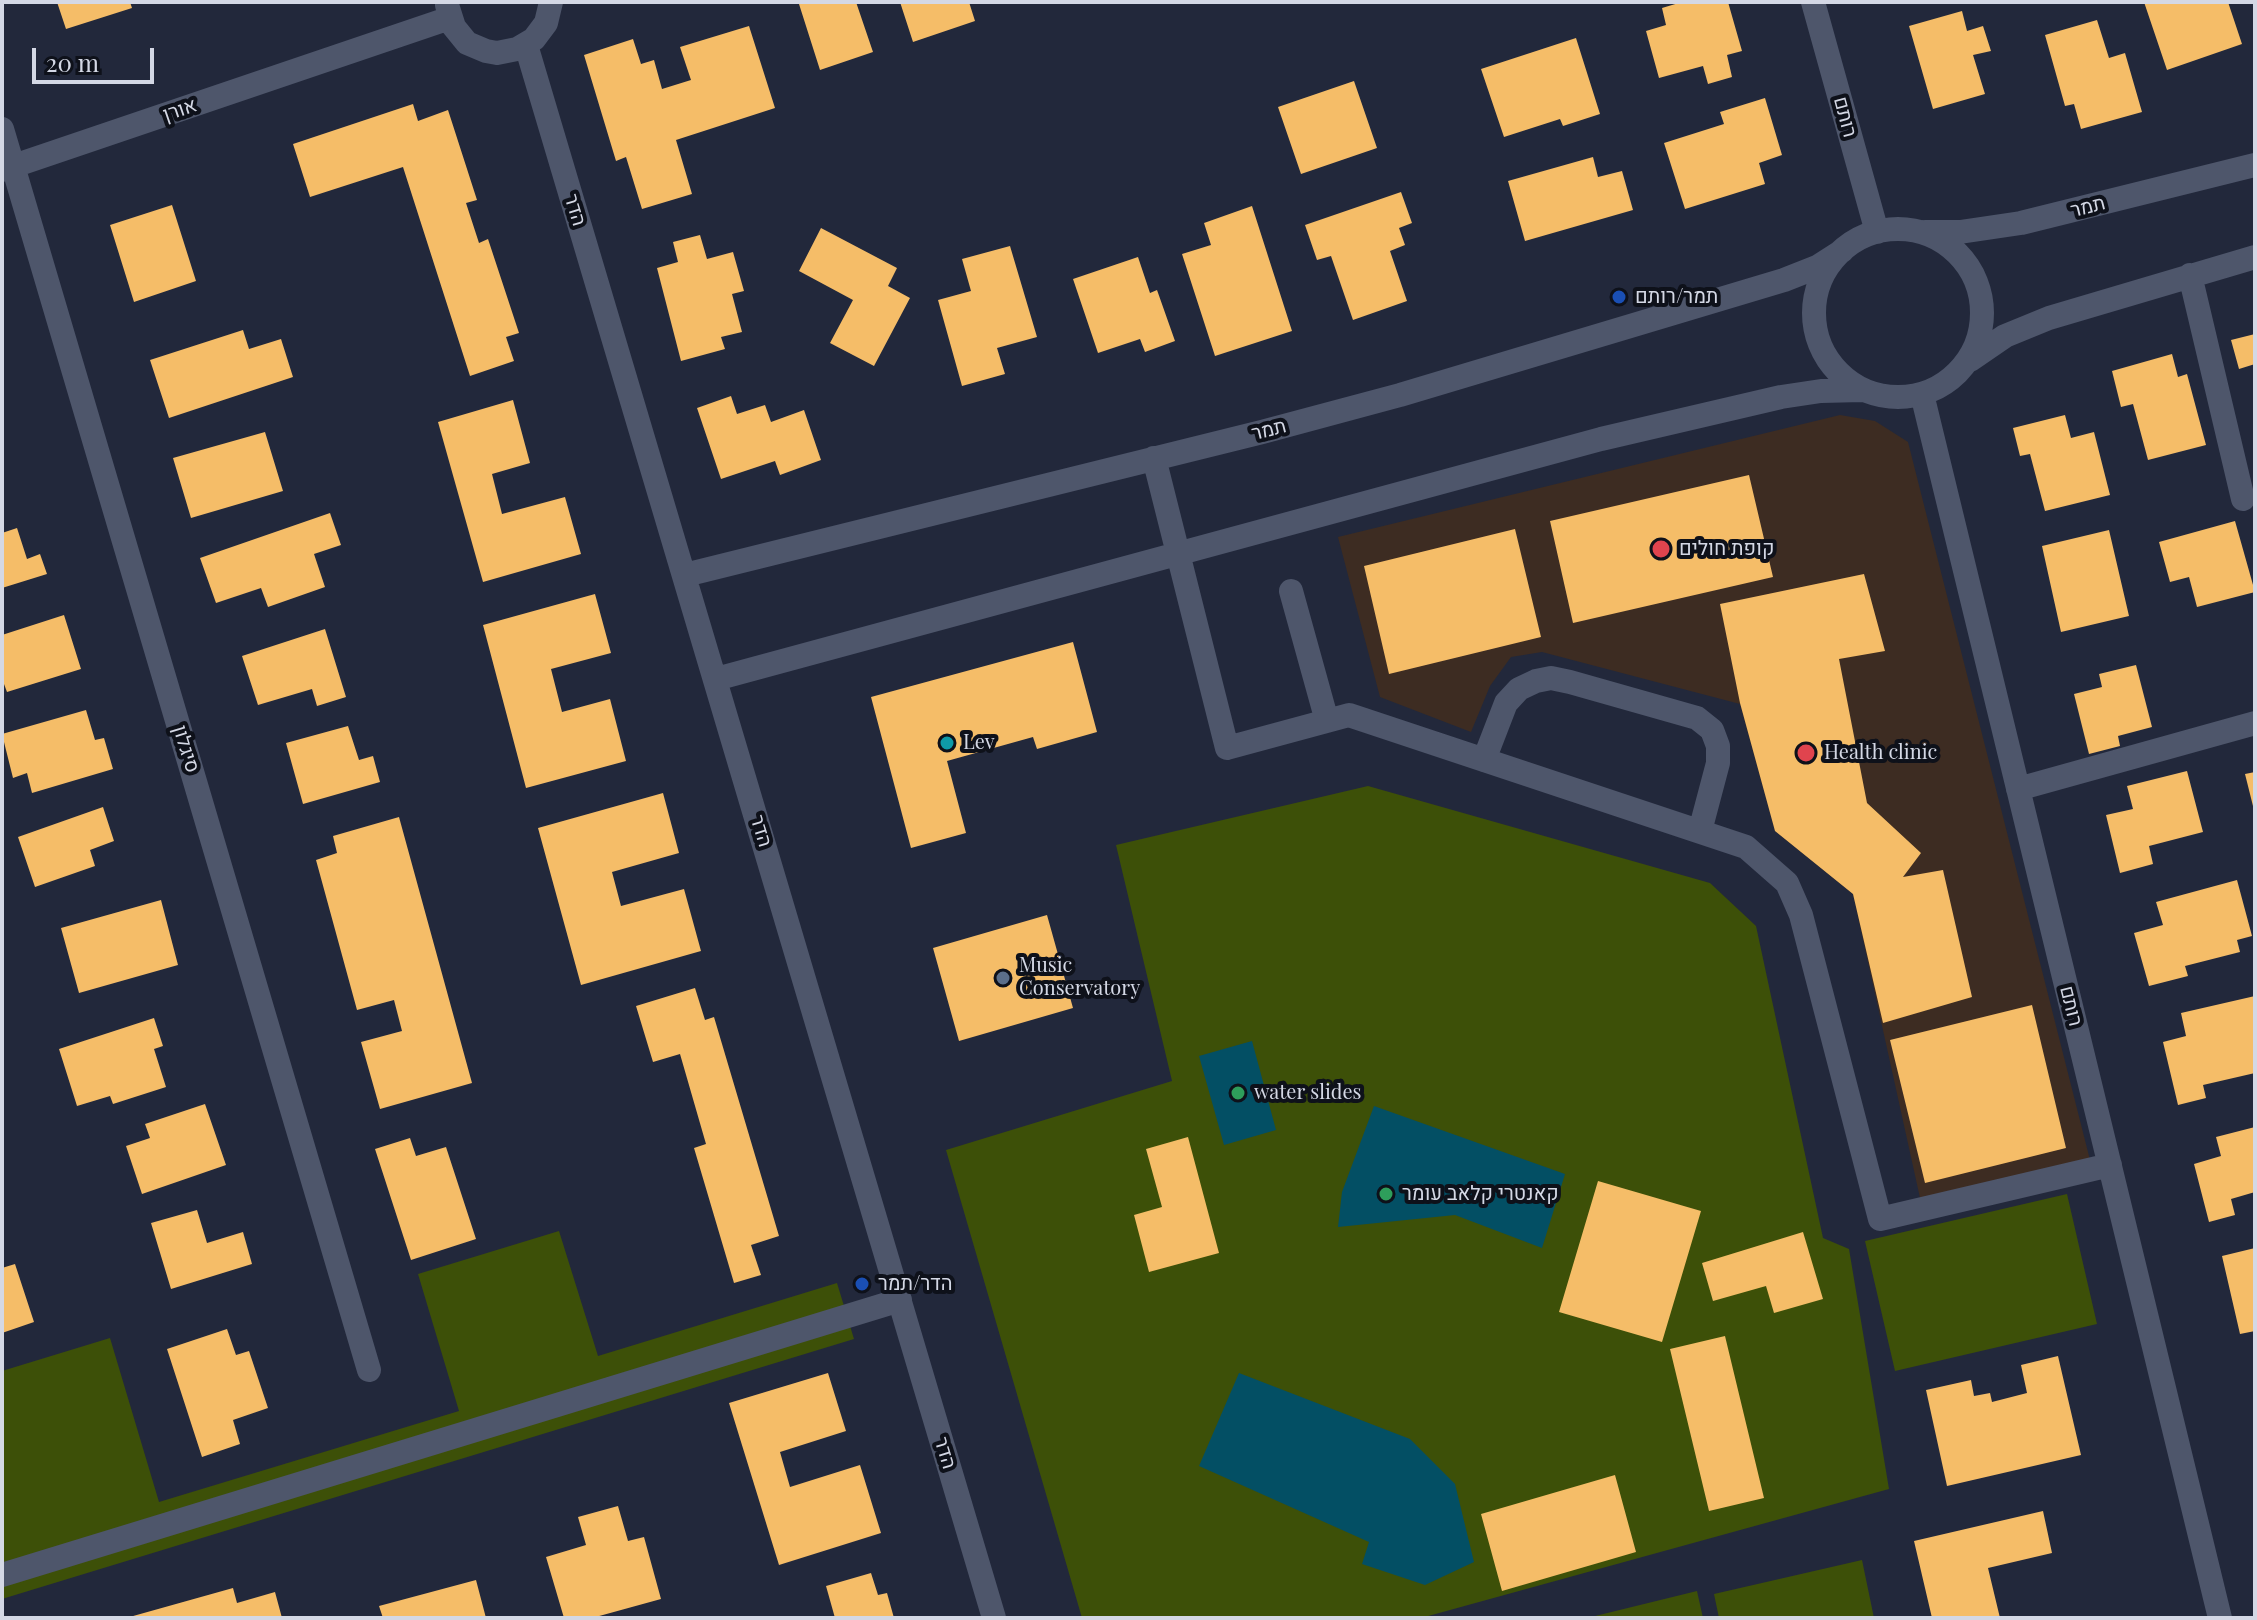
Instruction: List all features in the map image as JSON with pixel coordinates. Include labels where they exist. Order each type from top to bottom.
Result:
[{"type":"street","points":[[448,10],[467,43],[486,51],[507,52],[526,45],[541,32],[550,13],[551,2]]},
{"type":"street","name":"רותם","points":[[1813,2],[1877,232]]},
{"type":"street","name":"אורן","points":[[8,168],[448,10]]},
{"type":"street","name":"הדר","points":[[526,45],[994,1618]]},
{"type":"street","name":"סיגלון","points":[[2,129],[8,168],[369,1370]]},
{"type":"street","name":"תמר","points":[[1919,231],[1960,232],[2021,223],[2255,165]]},
{"type":"street","points":[[1862,390],[1835,370],[1826,357],[1815,327],[1816,293],[1831,263],[1842,251],[1855,241],[1877,232],[1902,229],[1919,231],[1934,237],[1961,256],[1977,284],[1982,317],[1974,350],[1965,364]]},
{"type":"street","name":"תמר","points":[[685,575],[1400,395],[1795,276],[1842,251]]},
{"type":"street","points":[[716,679],[1509,462],[1694,416],[1821,391],[1862,390],[1894,398],[1922,394],[1942,386],[1992,343],[2033,323],[2255,257]]},
{"type":"street","points":[[2190,275],[2243,499]]},
{"type":"street","name":"רותם","points":[[1922,394],[2220,1618]]},
{"type":"street","points":[[1154,458],[1227,748],[1349,715],[1746,847],[1787,883],[1801,915],[1880,1219],[2110,1165]]},
{"type":"street","points":[[1291,591],[1327,721]]},
{"type":"street","points":[[1484,760],[1506,703],[1519,689],[1551,678],[1697,718],[1712,730],[1718,746],[1718,763],[1700,831]]},
{"type":"street","points":[[2018,789],[2255,723]]},
{"type":"street","points":[[2,1575],[900,1300]]},
{"type":"shaded area","points":[[1840,415],[1875,421],[1908,442],[2090,1160],[1922,1207],[1853,894],[1775,831],[1740,704],[1542,652],[1511,657],[1490,686],[1471,732],[1380,697],[1338,537]]},
{"type":"green space","name":"קאנטרי קלאב עומר","points":[[1368,786],[1710,883],[1756,926],[1823,1238],[1849,1249],[1889,1489],[1421,1618],[1082,1618],[946,1150],[1172,1081],[1116,845]]},
{"type":"green space","points":[[2067,1194],[2097,1324],[1895,1371],[1865,1241]]},
{"type":"green space","points":[[559,1231],[598,1356],[837,1283],[854,1339],[2,1599],[2,1371],[110,1338],[159,1502],[459,1411],[418,1274]]},
{"type":"green space","points":[[1862,1560],[1874,1618],[1719,1618],[1714,1594]]},
{"type":"green space","points":[[1697,1591],[1703,1618],[1587,1618]]},
{"type":"water","name":"water slides","points":[[1252,1041],[1276,1130],[1224,1145],[1199,1056]]},
{"type":"water","points":[[1374,1106],[1565,1174],[1542,1248],[1455,1215],[1338,1227],[1342,1192]]},
{"type":"water","points":[[1239,1373],[1410,1439],[1455,1484],[1474,1562],[1425,1585],[1362,1564],[1369,1542],[1199,1466]]},
{"type":"building","points":[[57,2],[130,2],[132,8],[66,29]]},
{"type":"building","points":[[856,2],[873,52],[820,70],[799,4]]},
{"type":"building","points":[[900,2],[969,2],[975,21],[913,42]]},
{"type":"building","points":[[1682,2],[1728,2],[1742,51],[1727,55],[1732,77],[1708,84],[1703,66],[1659,78],[1646,31],[1666,25],[1662,8]]},
{"type":"building","points":[[2144,2],[2228,2],[2242,44],[2167,70]]},
{"type":"building","points":[[1962,11],[1967,31],[1983,26],[1991,51],[1973,55],[1985,94],[1933,109],[1909,26]]},
{"type":"building","points":[[2097,20],[2109,58],[2125,53],[2142,112],[2081,129],[2074,104],[2065,106],[2045,35]]},
{"type":"building","points":[[749,26],[775,108],[676,140],[692,194],[642,209],[626,157],[616,161],[584,55],[633,39],[641,64],[654,60],[662,89],[691,80],[680,47]]},
{"type":"building","points":[[1576,38],[1600,114],[1563,126],[1560,119],[1504,137],[1481,69]]},
{"type":"building","points":[[1354,81],[1377,148],[1301,174],[1278,107]]},
{"type":"building","points":[[1765,98],[1782,155],[1759,163],[1765,184],[1685,209],[1664,143],[1724,124],[1720,112]]},
{"type":"building","points":[[413,104],[418,121],[448,110],[477,200],[466,203],[479,243],[488,239],[519,333],[506,337],[514,361],[470,376],[403,167],[310,197],[293,144]]},
{"type":"building","points":[[1593,157],[1598,177],[1622,171],[1633,210],[1525,241],[1508,181]]},
{"type":"building","points":[[1401,192],[1412,223],[1399,228],[1405,245],[1390,251],[1407,301],[1353,320],[1331,256],[1317,260],[1305,225]]},
{"type":"building","points":[[172,205],[196,281],[134,302],[110,225]]},
{"type":"building","points":[[1252,206],[1292,331],[1215,356],[1182,254],[1211,245],[1204,223]]},
{"type":"building","points":[[821,228],[897,268],[888,286],[910,298],[874,366],[830,343],[853,300],[799,271]]},
{"type":"building","points":[[700,235],[707,259],[733,252],[744,291],[732,294],[742,332],[721,337],[725,349],[681,361],[657,268],[678,262],[673,242]]},
{"type":"building","points":[[1010,246],[1037,337],[997,348],[1005,374],[962,386],[938,300],[971,291],[962,259]]},
{"type":"building","points":[[1138,257],[1150,293],[1157,290],[1175,341],[1145,352],[1140,339],[1098,353],[1073,279]]},
{"type":"building","points":[[243,330],[249,349],[281,339],[293,377],[169,418],[150,360]]},
{"type":"building","points":[[2255,334],[2255,364],[2239,369],[2231,340]]},
{"type":"building","points":[[2172,354],[2178,377],[2187,374],[2206,445],[2148,460],[2133,404],[2121,407],[2112,371]]},
{"type":"building","points":[[731,396],[737,414],[765,405],[771,422],[804,410],[821,460],[780,475],[775,461],[721,479],[697,408]]},
{"type":"building","points":[[513,400],[530,463],[492,474],[502,514],[565,497],[581,554],[483,582],[438,422]]},
{"type":"building","points":[[2065,415],[2071,438],[2094,432],[2110,495],[2045,511],[2030,454],[2020,456],[2013,428]]},
{"type":"building","points":[[265,432],[283,491],[191,518],[173,458]]},
{"type":"building","name":"קופת חולים","points":[[1749,475],[1773,577],[1573,623],[1550,521]]},
{"type":"building","points":[[330,513],[341,545],[314,554],[325,587],[268,607],[261,588],[216,603],[200,558]]},
{"type":"building","points":[[2235,521],[2255,592],[2197,607],[2189,577],[2170,582],[2159,542]]},
{"type":"building","points":[[17,528],[27,559],[40,554],[47,574],[2,588],[2,533]]},
{"type":"building","points":[[1515,529],[1541,637],[1389,674],[1364,566]]},
{"type":"building","points":[[2109,530],[2129,616],[2061,632],[2042,546]]},
{"type":"building","name":"Health clinic","points":[[1864,574],[1885,651],[1839,659],[1867,803],[1921,853],[1903,877],[1943,870],[1972,997],[1883,1023],[1853,894],[1775,831],[1740,703],[1720,604]]},
{"type":"building","points":[[595,594],[611,653],[551,669],[562,712],[610,699],[626,761],[526,788],[483,625]]},
{"type":"building","points":[[64,615],[81,669],[7,692],[2,684],[2,635]]},
{"type":"building","points":[[325,629],[346,697],[317,706],[312,689],[258,705],[242,656]]},
{"type":"building","name":"Lev","points":[[1073,642],[1097,732],[1037,749],[1033,737],[947,761],[966,833],[911,848],[871,697]]},
{"type":"building","points":[[2136,665],[2152,727],[2118,736],[2120,746],[2089,754],[2074,694],[2102,687],[2099,674]]},
{"type":"building","points":[[86,710],[95,740],[104,738],[113,769],[32,793],[27,773],[13,778],[2,734]]},
{"type":"building","points":[[348,726],[359,760],[373,756],[380,782],[303,804],[286,743]]},
{"type":"building","points":[[2187,771],[2203,832],[2149,846],[2153,864],[2120,873],[2106,815],[2133,809],[2127,786]]},
{"type":"building","points":[[2255,772],[2255,810],[2254,810],[2245,774]]},
{"type":"building","points":[[663,793],[679,853],[612,872],[621,906],[684,889],[701,951],[581,985],[538,828]]},
{"type":"building","points":[[103,807],[114,841],[90,850],[95,866],[35,887],[18,837]]},
{"type":"building","points":[[399,817],[472,1083],[380,1109],[361,1042],[402,1031],[394,1000],[357,1010],[316,860],[337,853],[333,836]]},
{"type":"building","points":[[2237,880],[2252,936],[2237,940],[2240,952],[2185,966],[2188,976],[2149,986],[2134,933],[2163,925],[2156,902]]},
{"type":"building","points":[[161,900],[178,965],[79,993],[61,928]]},
{"type":"building","name":"Music Conservatory","points":[[1047,915],[1073,1008],[959,1041],[933,948]]},
{"type":"building","points":[[695,988],[705,1020],[714,1017],[779,1236],[751,1245],[761,1275],[734,1283],[694,1148],[706,1144],[680,1054],[653,1062],[636,1006]]},
{"type":"building","points":[[2255,996],[2255,1073],[2203,1085],[2206,1098],[2178,1105],[2163,1042],[2186,1036],[2181,1013]]},
{"type":"building","points":[[2032,1005],[2066,1148],[1925,1183],[1890,1040]]},
{"type":"building","points":[[154,1018],[163,1046],[154,1049],[166,1087],[113,1104],[110,1096],[77,1106],[59,1049]]},
{"type":"building","points":[[205,1104],[226,1165],[142,1194],[126,1146],[150,1138],[145,1124]]},
{"type":"building","points":[[2255,1127],[2255,1192],[2231,1199],[2235,1215],[2209,1222],[2194,1164],[2221,1156],[2216,1137]]},
{"type":"building","points":[[1188,1137],[1219,1253],[1149,1272],[1134,1215],[1162,1207],[1146,1149]]},
{"type":"building","points":[[410,1138],[416,1156],[446,1147],[476,1239],[411,1260],[375,1149]]},
{"type":"building","points":[[1598,1181],[1701,1211],[1662,1342],[1559,1312]]},
{"type":"building","points":[[197,1210],[207,1243],[243,1232],[252,1264],[171,1289],[151,1223]]},
{"type":"building","points":[[1803,1232],[1823,1299],[1774,1313],[1766,1286],[1713,1301],[1702,1263]]},
{"type":"building","points":[[2255,1248],[2255,1331],[2240,1334],[2222,1256]]},
{"type":"building","points":[[15,1264],[34,1322],[2,1333],[2,1268]]},
{"type":"building","points":[[227,1329],[236,1355],[249,1351],[268,1408],[233,1420],[240,1444],[202,1457],[167,1349]]},
{"type":"building","points":[[1725,1336],[1764,1498],[1709,1511],[1670,1349]]},
{"type":"building","points":[[2058,1356],[2081,1455],[1947,1486],[1926,1390],[1971,1380],[1974,1396],[1990,1393],[1992,1402],[2027,1393],[2021,1365]]},
{"type":"building","points":[[828,1373],[846,1431],[780,1452],[790,1487],[860,1465],[881,1533],[779,1565],[729,1403]]},
{"type":"building","points":[[1615,1475],[1636,1552],[1502,1591],[1481,1514]]},
{"type":"building","points":[[618,1506],[628,1541],[644,1537],[661,1599],[592,1618],[564,1618],[546,1557],[586,1545],[578,1517]]},
{"type":"building","points":[[2043,1511],[2052,1553],[1988,1568],[2000,1618],[1932,1618],[1914,1541]]},
{"type":"building","points":[[871,1573],[878,1595],[887,1593],[894,1618],[835,1618],[826,1586]]},
{"type":"building","points":[[476,1580],[486,1618],[383,1618],[379,1606]]},
{"type":"building","points":[[233,1588],[237,1603],[275,1592],[282,1618],[126,1618]]},
{"type":"place","name":"תמר/רותם","points":[[1619,297]]},
{"type":"place","name":"קופת חולים","points":[[1661,549]]},
{"type":"place","name":"Lev","points":[[947,743]]},
{"type":"place","name":"Health clinic","points":[[1806,753]]},
{"type":"place","name":"Music Conservatory","points":[[1003,978]]},
{"type":"place","name":"water slides","points":[[1238,1093]]},
{"type":"place","name":"קאנטרי קלאב עומר","points":[[1386,1194]]},
{"type":"place","name":"הדר/תמר","points":[[862,1284]]}]
